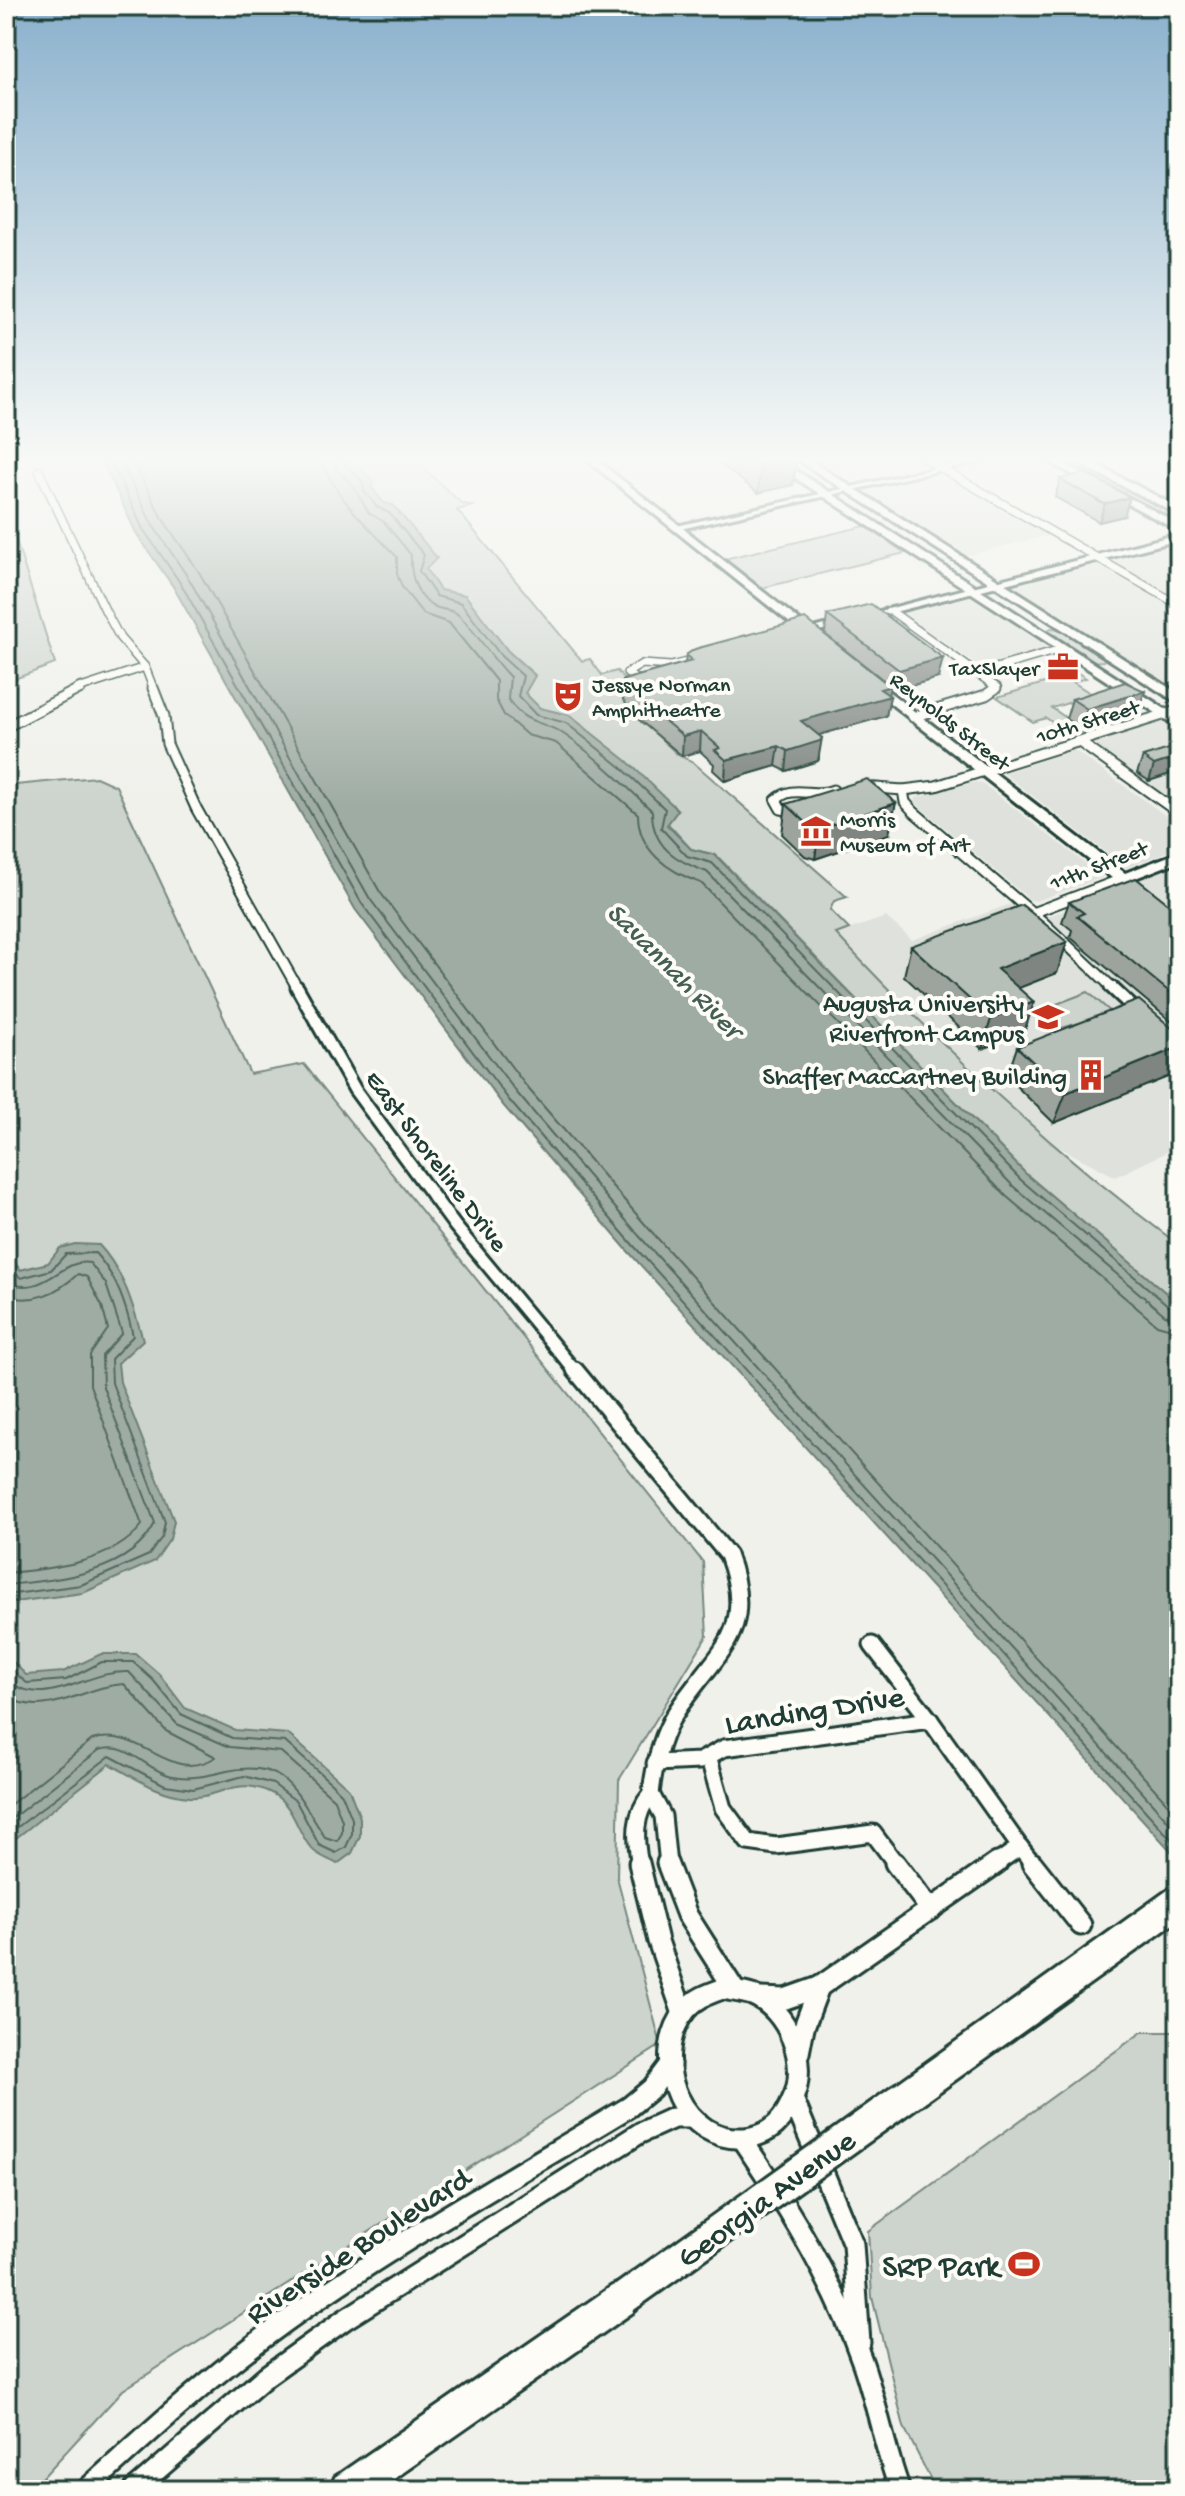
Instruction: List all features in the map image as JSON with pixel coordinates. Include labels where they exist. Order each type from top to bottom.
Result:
[{"type":"main road","points":[[731,573],[802,633],[823,645]]},
{"type":"main road","points":[[946,573],[1179,724]]},
{"type":"main road","points":[[980,573],[1179,700]]},
{"type":"main road","name":"Reynolds Street","points":[[857,671],[1179,922]]},
{"type":"main road","name":"11th Street","points":[[1122,879],[1179,856]]},
{"type":"main road","name":"Georgia Avenue","points":[[348,2490],[624,2298],[1179,1901]]},
{"type":"street","name":"East Shoreline Drive","points":[[88,573],[120,638],[145,667],[164,716],[167,744],[196,808],[374,1119],[455,1226],[666,1478],[735,1568],[741,1597],[737,1627],[723,1653],[675,1714],[655,1763],[651,1794]]},
{"type":"street","points":[[802,633],[1037,573]]},
{"type":"street","points":[[1124,573],[1179,605]]},
{"type":"street","points":[[891,611],[994,684],[996,689],[986,695],[913,717]]},
{"type":"street","points":[[979,673],[1061,649]]},
{"type":"street","points":[[667,667],[704,657]]},
{"type":"street","points":[[6,727],[67,693],[145,667]]},
{"type":"street","name":"10th Street","points":[[851,787],[903,790],[936,786],[1179,710]]},
{"type":"street","points":[[1078,741],[1179,813]]},
{"type":"street","points":[[817,802],[840,789]]},
{"type":"street","points":[[903,790],[905,802],[914,812],[1032,913],[1148,1022]]},
{"type":"street","name":"11th Street","points":[[1032,913],[1122,879]]},
{"type":"street","name":"Landing Drive","points":[[872,1645],[1081,1925]]},
{"type":"street","name":"Landing Drive","points":[[655,1763],[709,1759],[724,1748],[930,1720]]},
{"type":"street","name":"Landing Drive","points":[[709,1759],[723,1808],[748,1842],[776,1846],[873,1833],[931,1910]]},
{"type":"street","points":[[683,2014],[650,1910],[640,1863],[637,1837],[639,1809],[651,1794],[661,1810],[662,1840],[675,1883],[711,1958],[734,1989]]},
{"type":"street","points":[[819,1987],[804,2027],[794,2101],[785,2117],[758,2138],[743,2141],[714,2136],[690,2118],[671,2078],[670,2047],[683,2014],[699,1998],[722,1989],[734,1989],[761,1998],[785,1999],[819,1987],[1020,1847]]},
{"type":"street","points":[[761,1998],[784,2021],[798,2057]]},
{"type":"street","name":"Riverside Boulevard","points":[[86,2490],[202,2387],[284,2323],[381,2258],[629,2107],[652,2088],[670,2064]]},
{"type":"street","points":[[794,2101],[853,2244],[863,2362]]},
{"type":"street","name":"Riverside Boulevard","points":[[134,2490],[266,2376],[344,2320],[640,2133],[673,2118],[690,2118]]},
{"type":"street","points":[[743,2141],[785,2201],[833,2288],[863,2362],[900,2490]]},
{"type":"shaded area","points":[[6,573],[26,573],[55,664],[6,682]]},
{"type":"shaded area","points":[[415,573],[510,573],[582,661],[590,659],[602,675],[617,671],[628,684],[626,706],[678,755],[693,762],[847,897],[834,901],[830,910],[849,929],[836,934],[876,976],[1001,1098],[1088,1174],[1179,1245],[1179,1304],[1026,1174],[716,855],[691,849],[569,715],[540,709],[525,693],[535,675],[508,651],[465,595],[434,597]]},
{"type":"shaded area","points":[[743,573],[821,573],[762,588]]},
{"type":"shaded area","points":[[1059,573],[1114,573],[1179,611],[1179,692],[1012,585]]},
{"type":"shaded area","points":[[1132,573],[1179,573],[1179,601]]},
{"type":"shaded area","points":[[969,595],[1050,648],[981,668],[901,612]]},
{"type":"shaded area","points":[[1051,628],[1061,629],[1103,656],[1104,661],[1089,662],[1044,632]]},
{"type":"shaded area","points":[[1078,673],[1086,678],[1073,682],[1093,695],[1052,708],[1085,731],[1071,735],[1046,718],[1033,722],[997,697]]},
{"type":"shaded area","points":[[1162,720],[1179,732],[1179,806],[1089,742]]},
{"type":"shaded area","points":[[1074,750],[1179,825],[1179,847],[1126,868],[1003,773]]},
{"type":"shaded area","points":[[96,777],[116,786],[250,1074],[304,1064],[703,1562],[707,1636],[619,1780],[617,1877],[661,2045],[123,2390],[31,2490],[6,2490],[6,786]]},
{"type":"shaded area","points":[[976,782],[983,784],[1103,877],[1036,901],[1030,900],[914,802],[917,797]]},
{"type":"shaded area","points":[[1179,865],[1179,912],[1137,880]]},
{"type":"shaded area","name":"Augusta University Riverfront Campus","points":[[1122,890],[1179,934],[1179,1146],[1116,1177],[1043,1139],[890,991],[836,934],[886,917],[912,940],[1013,903],[1034,921]]},
{"type":"shaded area","points":[[1088,992],[1112,1013],[1052,1031],[1036,1012]]},
{"type":"shaded area","name":"SRP Park","points":[[1142,2032],[1179,2032],[1179,2490],[936,2490],[904,2427],[872,2297],[868,2231]]},
{"type":"water","name":"Savannah River","points":[[164,573],[429,573],[440,590],[465,595],[508,651],[535,676],[525,693],[540,708],[569,715],[627,761],[678,810],[667,825],[691,849],[715,855],[1026,1174],[1179,1304],[1179,1860],[627,1250],[503,1105],[355,909]]},
{"type":"water","points":[[75,1244],[99,1245],[115,1266],[131,1302],[143,1340],[118,1363],[120,1382],[174,1521],[170,1539],[155,1561],[83,1593],[6,1603],[6,1258],[13,1260],[20,1270],[48,1263],[60,1248]]},
{"type":"water","points":[[101,1654],[136,1654],[159,1674],[185,1708],[235,1730],[288,1734],[349,1789],[360,1818],[360,1836],[352,1853],[337,1864],[316,1853],[283,1802],[267,1791],[245,1786],[200,1797],[178,1796],[148,1785],[110,1764],[6,1846],[6,1655],[26,1675],[63,1672]]},
{"type":"building","points":[[871,604],[943,658],[899,670],[827,615]]},
{"type":"building","points":[[805,619],[890,686],[880,689],[890,696],[801,721],[822,738],[820,741],[788,751],[779,746],[726,760],[715,750],[720,748],[701,731],[683,736],[638,699],[623,680],[692,661],[686,655],[695,649]]},
{"type":"building","points":[[1125,682],[1145,691],[1087,709],[1072,699]]},
{"type":"building","points":[[1179,746],[1179,757],[1154,765],[1143,757]]},
{"type":"building","points":[[867,779],[896,803],[819,829],[810,826],[786,804]]},
{"type":"building","points":[[1136,878],[1179,912],[1179,1000],[1077,916],[1084,913],[1069,902]]},
{"type":"building","points":[[1022,905],[1067,942],[997,969],[1034,1002],[991,1019],[911,946]]},
{"type":"building","points":[[1139,1000],[1179,1034],[1179,1047],[1066,1093],[1017,1047]]},
{"type":"place","name":"TaxSlayer","points":[[1063,667]]},
{"type":"place","name":"Jessye Norman Amphitheatre","points":[[568,696]]},
{"type":"place","name":"Morris Museum of Art","points":[[816,831]]},
{"type":"place","name":"Augusta University Riverfront Campus","points":[[1048,1017]]},
{"type":"place","name":"Shaffer MacCartney Building","points":[[1091,1075]]},
{"type":"place","name":"SRP Park","points":[[1024,2264]]}]
